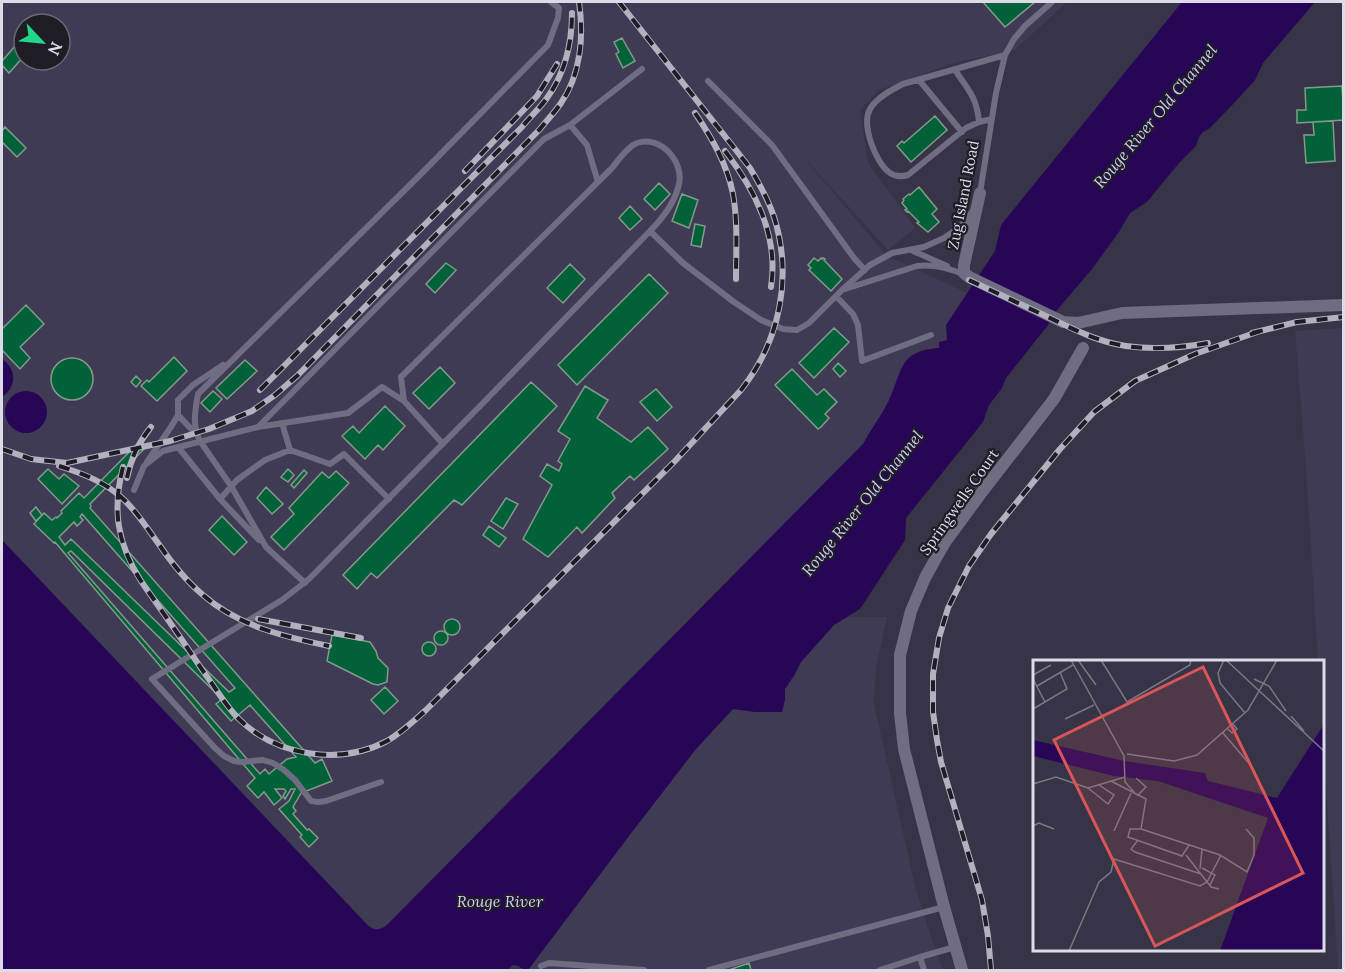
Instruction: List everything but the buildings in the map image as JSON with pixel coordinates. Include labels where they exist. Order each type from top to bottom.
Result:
[{"type":"street","name":"Zug Island Road","points":[[965,276],[963,268],[980,193]]},
{"type":"street","points":[[965,276],[1063,322],[1078,323],[1122,313],[1344,305]]},
{"type":"street","name":"Springwells Court","points":[[962,970],[904,749],[900,713],[900,655],[911,611],[925,578],[946,541],[1054,399],[1083,348]]},
{"type":"lane","points":[[196,434],[193,417],[198,394],[548,45],[558,18],[559,8],[551,2]]},
{"type":"lane","name":"Zug Island Road","points":[[980,193],[1005,55],[1025,26],[1052,2]]},
{"type":"lane","points":[[992,119],[979,122],[962,132],[908,176],[900,177],[891,174],[883,167],[875,152],[866,118],[879,99],[903,84],[1005,55]]},
{"type":"lane","points":[[258,427],[544,139],[570,125],[642,69]]},
{"type":"lane","points":[[955,70],[975,101],[979,122]]},
{"type":"lane","points":[[919,80],[962,132]]},
{"type":"lane","points":[[708,81],[772,145],[865,270]]},
{"type":"lane","points":[[570,125],[587,144],[598,182]]},
{"type":"lane","points":[[381,782],[326,801],[311,801],[295,780],[273,763],[263,760],[242,762],[224,756],[152,679],[282,600],[305,583],[443,444],[668,210],[680,183],[675,159],[667,150],[655,143],[634,144],[401,377],[404,401]]},
{"type":"lane","points":[[650,231],[707,282],[761,320],[783,329],[796,330],[809,323],[842,290],[886,255],[936,243],[953,234],[966,221],[980,193]]},
{"type":"lane","points":[[909,250],[932,258],[965,276]]},
{"type":"lane","points":[[842,290],[924,265],[947,268],[965,276]]},
{"type":"lane","points":[[837,296],[853,314],[858,325],[862,361],[931,335]]},
{"type":"lane","points":[[134,490],[144,466],[178,415],[178,400],[193,385],[236,357]]},
{"type":"lane","points":[[144,466],[163,451],[200,441],[258,427],[348,413],[382,387],[404,401],[443,444]]},
{"type":"lane","points":[[178,415],[196,434],[231,486],[266,547]]},
{"type":"lane","points":[[282,423],[290,450]]},
{"type":"lane","points":[[177,447],[220,499],[266,547],[305,583]]},
{"type":"lane","points":[[220,499],[237,480],[265,460],[290,450],[330,464],[344,454],[389,499]]},
{"type":"lane","points":[[709,970],[944,907]]},
{"type":"lane","points":[[880,970],[956,947]]},
{"type":"lane","points":[[920,957],[924,970]]},
{"type":"lane","points":[[541,966],[549,963],[644,970]]},
{"type":"shaded area","points":[[2,2],[1067,2],[1015,50],[957,62],[879,90],[860,110],[868,163],[915,228],[888,250],[798,151],[886,255],[967,293],[946,326],[947,340],[940,348],[922,350],[905,362],[889,402],[863,444],[388,924],[381,930],[369,927],[2,540]]},
{"type":"shaded area","points":[[1343,328],[1344,970],[1338,970],[1324,755],[1324,660],[1318,660],[1295,331]]},
{"type":"shaded area","points":[[848,617],[887,617],[876,667],[874,704],[915,886],[943,970],[528,970],[696,749],[734,708],[755,712],[785,700],[785,689],[801,662],[834,625]]},
{"type":"water","points":[[1182,2],[1315,2],[1263,63],[1255,80],[1210,128],[1203,132],[1196,146],[1147,202],[1130,213],[1092,269],[1052,316],[1048,325],[1006,378],[1002,388],[989,405],[983,422],[906,518],[905,540],[860,609],[834,625],[801,662],[785,689],[782,712],[733,709],[696,749],[528,970],[513,965],[507,970],[2,970],[2,540],[365,922],[372,928],[379,929],[388,924],[863,444],[886,406],[904,364],[916,353],[939,348],[939,342],[947,340],[946,325],[995,251],[1001,225]]},
{"type":"water","points":[[2,359],[13,373],[13,383],[2,397]]},
{"type":"water","points":[[26,391],[34,392],[41,397],[46,404],[46,420],[41,427],[34,432],[26,433],[18,432],[11,427],[6,420],[5,412],[6,404],[11,397],[18,392]]},
{"type":"railway","points":[[2,449],[31,459],[67,463],[170,441],[209,429],[252,411],[275,395],[297,376],[556,110],[568,92],[577,67],[581,41],[579,2]]},
{"type":"railway","points":[[123,467],[118,498],[119,526],[133,567],[225,702],[254,732],[290,749],[329,755],[349,753],[369,749],[387,741],[426,710],[675,461],[741,390],[754,371],[774,330],[782,285],[782,262],[780,240],[766,198],[750,168],[619,2]]},
{"type":"railway","points":[[260,390],[522,127],[541,105],[563,68],[571,36],[572,13]]},
{"type":"railway","points":[[465,171],[537,96],[557,64]]},
{"type":"railway","points":[[695,113],[718,152],[733,194],[736,215],[736,279]]},
{"type":"railway","points":[[725,151],[746,182],[762,214],[771,250],[773,268],[771,287]]},
{"type":"railway","points":[[969,280],[1076,330],[1106,341],[1126,346],[1157,348],[1208,343]]},
{"type":"railway","points":[[1252,333],[1297,322],[1344,317]]},
{"type":"railway","points":[[991,970],[982,900],[941,762],[933,712],[933,674],[939,638],[948,608],[969,566],[991,534],[1060,449],[1094,412],[1135,381],[1195,354],[1260,331]]},
{"type":"railway","points":[[127,478],[136,451],[151,427]]},
{"type":"railway","points":[[59,466],[99,482],[121,497],[136,513],[184,577],[217,606],[263,629],[329,646]]},
{"type":"railway","points":[[258,619],[361,638]]},
{"type":"water label","name":"Rouge River Old Channel","points":[[1155,116]]},
{"type":"water label","name":"Rouge River Old Channel","points":[[862,503]]},
{"type":"water label","name":"Rouge River","points":[[500,901]]}]
